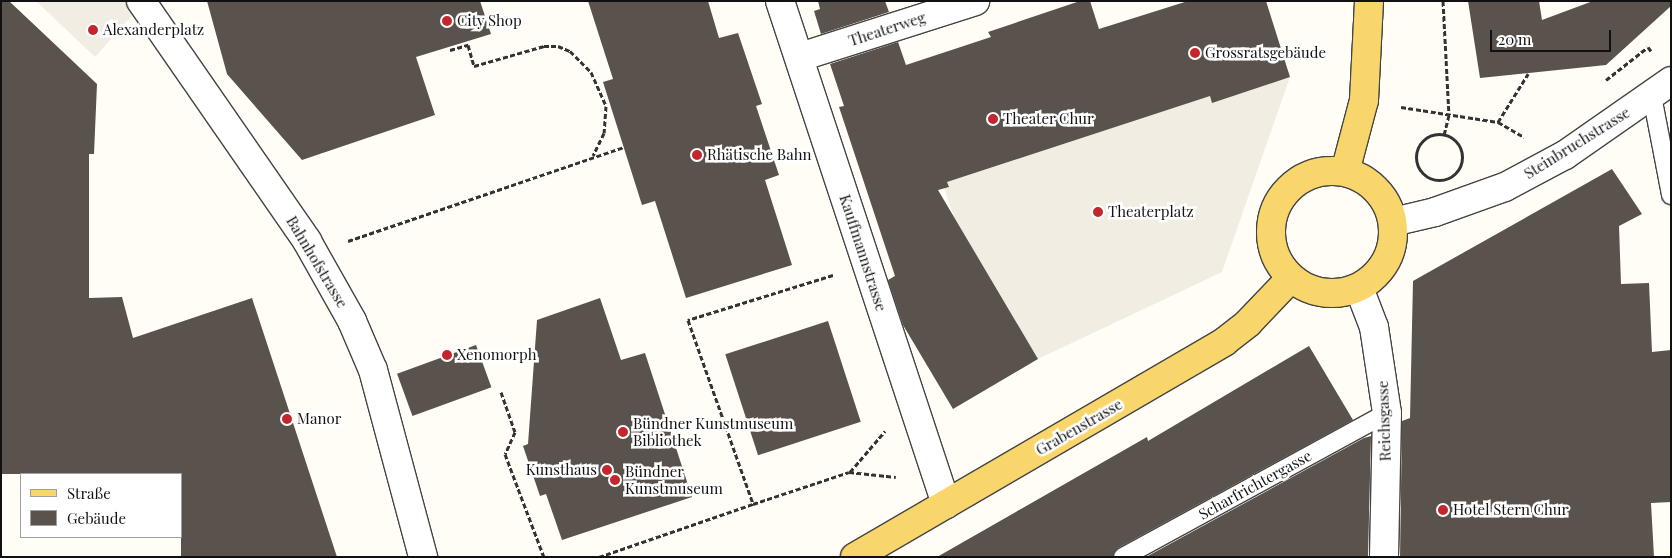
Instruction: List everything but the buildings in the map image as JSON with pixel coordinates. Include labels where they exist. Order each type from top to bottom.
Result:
[{"type":"main road","points":[[1345,172],[1364,100],[1368,1]]},
{"type":"main road","points":[[1345,172],[1364,180],[1378,191],[1393,222],[1393,241],[1387,260],[1376,276],[1359,288],[1333,294],[1305,288],[1290,279],[1273,249],[1270,231],[1274,213],[1296,183],[1312,174],[1345,172]]},
{"type":"main road","name":"Grabenstrasse","points":[[855,557],[1224,342],[1248,324],[1290,279]]},
{"type":"street","name":"Bahnhofstrasse","points":[[141,1],[315,253],[352,321],[373,370],[422,557]]},
{"type":"street","name":"Kauffmannstrasse","points":[[780,1],[946,504]]},
{"type":"street","name":"Theaterweg","points":[[800,57],[974,1]]},
{"type":"street","name":"Steinbruchstrasse","points":[[1393,222],[1435,212],[1505,187],[1565,155],[1662,88]]},
{"type":"street","name":"Reichsgasse","points":[[1359,288],[1374,327],[1386,413],[1384,557]]},
{"type":"lane","points":[[1662,88],[1671,195]]},
{"type":"lane","name":"Scharfrichtergasse","points":[[1123,557],[1386,413]]},
{"type":"path","points":[[1443,1],[1449,115],[1444,135]]},
{"type":"path","points":[[450,50],[468,45],[474,66],[544,46],[558,46],[570,51],[590,72],[606,106],[604,133],[593,157]]},
{"type":"path","points":[[1498,122],[1528,74]]},
{"type":"path","points":[[1401,107],[1498,122],[1526,139]]},
{"type":"path","points":[[1444,135],[1454,140],[1461,160],[1455,174],[1435,180],[1418,166],[1416,151],[1425,138],[1444,135]]},
{"type":"path","points":[[315,253],[624,146]]},
{"type":"path","points":[[753,504],[688,320],[838,273]]},
{"type":"path","points":[[501,392],[515,432],[505,454],[544,557]]},
{"type":"path","points":[[849,472],[890,426]]},
{"type":"path","points":[[600,557],[849,472],[896,477]]},
{"type":"shaded area","name":"Alexanderplatz","points":[[36,1],[145,1],[95,57]]},
{"type":"shaded area","name":"Theaterplatz","points":[[1290,77],[1222,272],[1038,359],[961,237],[944,188],[949,187],[947,182],[1210,96],[1212,102]]},
{"type":"place","name":"City Shop","points":[[447,21]]},
{"type":"place","name":"Alexanderplatz","points":[[93,30]]},
{"type":"place","name":"Grossratsgebäude","points":[[1195,53]]},
{"type":"place","name":"Theater Chur","points":[[993,119]]},
{"type":"place","name":"Rhätische Bahn","points":[[697,155]]},
{"type":"place","name":"Theaterplatz","points":[[1098,212]]},
{"type":"place","name":"Xenomorph","points":[[447,355]]},
{"type":"place","name":"Manor","points":[[287,419]]},
{"type":"place","name":"Bündner Kunstmuseum Bibliothek","points":[[623,432]]},
{"type":"place","name":"Kunsthaus","points":[[607,470]]},
{"type":"place","name":"Bündner Kunstmuseum","points":[[615,480]]},
{"type":"place","name":"Hotel Stern Chur","points":[[1443,510]]}]
